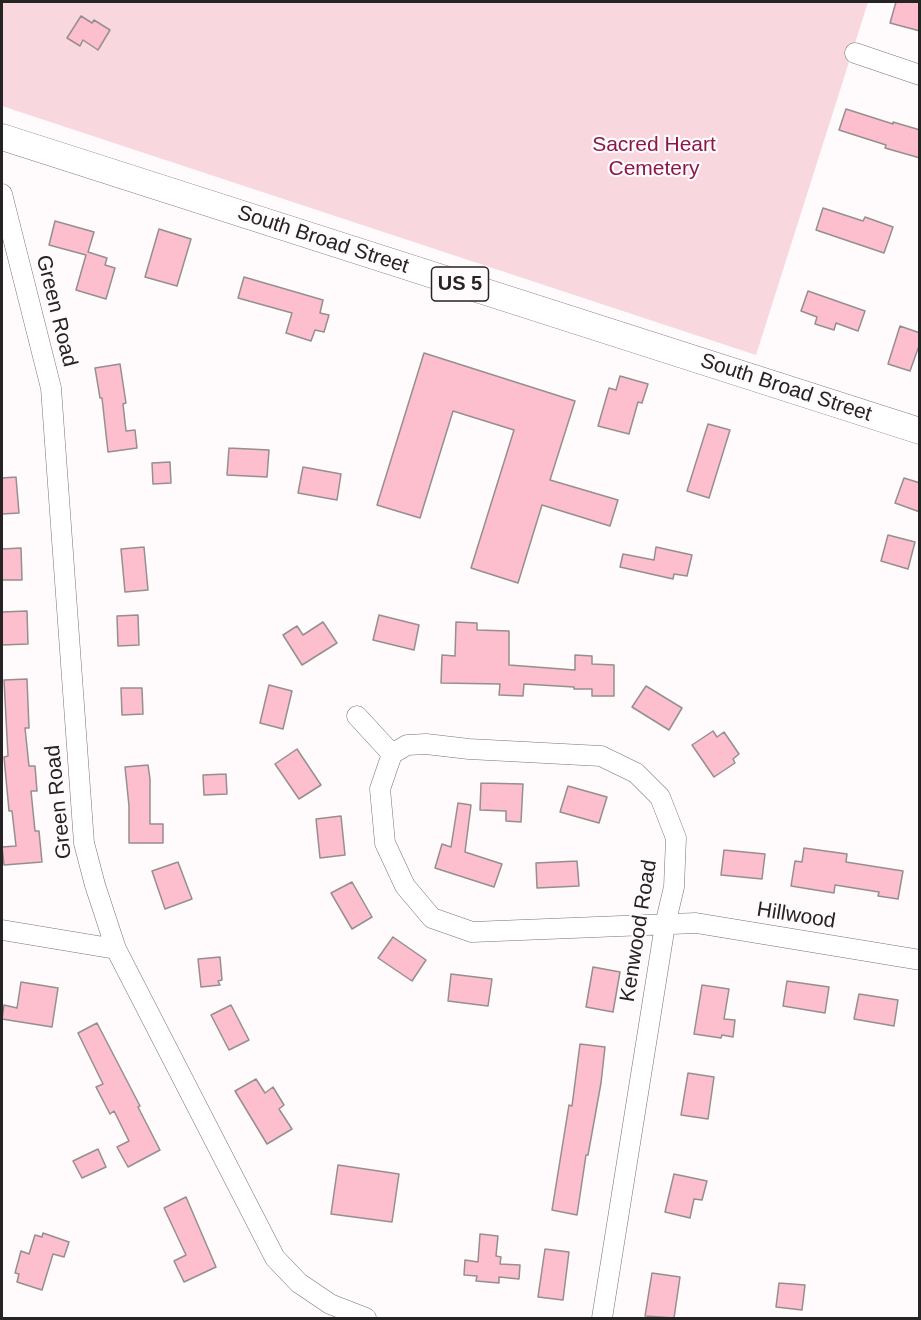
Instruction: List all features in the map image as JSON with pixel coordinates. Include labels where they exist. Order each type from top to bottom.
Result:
[{"type":"main road","name":"South Broad Street","points":[[2,137],[920,431]]},
{"type":"street","points":[[855,53],[920,75]]},
{"type":"street","name":"Green Road","points":[[2,194],[51,388],[84,843],[95,885],[116,949],[276,1258],[299,1283],[330,1304],[366,1318]]},
{"type":"street","points":[[357,716],[393,754]]},
{"type":"street","name":"Kenwood Road","points":[[393,754],[407,745],[426,744],[601,756],[636,773],[660,797],[676,838],[674,887],[665,925],[602,1318]]},
{"type":"street","name":"Hillwood","points":[[393,754],[381,789],[385,843],[405,886],[432,918],[472,932],[696,923],[920,960]]},
{"type":"street","points":[[2,930],[116,949]]},
{"type":"green space","name":"Sacred Heart Cemetery","points":[[2,2],[868,2],[756,355],[2,106]]},
{"type":"building","points":[[896,2],[920,2],[920,31],[890,23]]},
{"type":"building","points":[[81,16],[92,23],[94,20],[110,30],[98,50],[83,40],[80,46],[67,38]]},
{"type":"building","points":[[846,109],[920,130],[920,158],[885,148],[886,145],[839,130]]},
{"type":"building","points":[[823,208],[863,221],[865,217],[893,227],[884,253],[816,230]]},
{"type":"building","points":[[55,221],[94,232],[88,252],[107,258],[105,265],[115,268],[106,299],[76,290],[86,255],[49,245]]},
{"type":"building","points":[[159,229],[191,239],[177,286],[145,277]]},
{"type":"building","points":[[244,277],[323,300],[320,313],[329,315],[324,332],[315,330],[311,341],[286,333],[292,313],[238,298]]},
{"type":"building","points":[[808,291],[865,311],[858,331],[836,323],[834,330],[815,324],[817,317],[801,311]]},
{"type":"building","points":[[900,326],[920,333],[920,343],[910,371],[888,364]]},
{"type":"building","points":[[424,353],[575,401],[550,480],[618,500],[610,526],[542,505],[518,583],[471,568],[514,430],[453,411],[420,518],[377,505]]},
{"type":"building","points":[[120,364],[126,403],[123,404],[126,431],[135,430],[137,448],[108,452],[102,398],[100,398],[95,368]]},
{"type":"building","points":[[620,376],[648,384],[642,403],[638,402],[629,434],[598,426],[609,388],[616,390]]},
{"type":"building","points":[[708,424],[730,430],[709,498],[687,491]]},
{"type":"building","points":[[229,448],[269,450],[267,477],[227,475]]},
{"type":"building","points":[[170,462],[171,483],[153,484],[152,463]]},
{"type":"building","points":[[303,467],[341,474],[337,500],[298,493]]},
{"type":"building","points":[[16,477],[19,513],[2,514],[2,478]]},
{"type":"building","points":[[904,478],[920,483],[920,512],[895,503]]},
{"type":"building","points":[[888,535],[915,542],[908,569],[881,561]]},
{"type":"building","points":[[144,547],[148,590],[125,592],[121,549]]},
{"type":"building","points":[[656,547],[692,555],[687,576],[674,574],[673,579],[620,567],[623,554],[654,560]]},
{"type":"building","points":[[21,548],[22,580],[2,580],[2,549]]},
{"type":"building","points":[[27,611],[28,644],[2,645],[2,612]]},
{"type":"building","points":[[138,615],[139,645],[118,646],[117,616]]},
{"type":"building","points":[[379,615],[419,625],[414,650],[373,640]]},
{"type":"building","points":[[323,622],[337,643],[302,665],[283,635],[297,626],[303,635]]},
{"type":"building","points":[[456,622],[477,623],[477,630],[509,631],[509,665],[575,670],[575,655],[592,656],[592,664],[614,665],[614,696],[592,696],[592,689],[524,684],[523,696],[499,695],[500,684],[441,683],[442,655],[455,656]]},
{"type":"building","points":[[27,679],[29,728],[25,728],[29,766],[35,766],[37,791],[31,791],[35,831],[39,831],[42,862],[4,865],[2,847],[16,846],[12,811],[9,811],[4,757],[8,756],[4,680]]},
{"type":"building","points":[[269,685],[292,691],[283,729],[260,723]]},
{"type":"building","points":[[646,686],[682,708],[669,730],[632,707]]},
{"type":"building","points":[[121,688],[142,688],[143,714],[122,715]]},
{"type":"building","points":[[713,731],[717,737],[724,732],[739,754],[733,759],[735,763],[714,777],[692,745]]},
{"type":"building","points":[[297,749],[321,785],[299,799],[275,764]]},
{"type":"building","points":[[148,765],[150,824],[163,824],[163,843],[129,843],[129,806],[125,767]]},
{"type":"building","points":[[226,774],[227,794],[204,795],[203,775]]},
{"type":"building","points":[[481,783],[523,784],[521,822],[506,821],[506,811],[480,810]]},
{"type":"building","points":[[568,786],[607,797],[599,823],[560,812]]},
{"type":"building","points":[[458,803],[471,805],[465,852],[502,864],[494,887],[435,868],[442,844],[451,847]]},
{"type":"building","points":[[341,816],[345,855],[320,858],[316,819]]},
{"type":"building","points":[[804,848],[847,854],[846,862],[903,871],[898,899],[878,896],[879,892],[835,885],[834,893],[791,886],[795,861],[802,862]]},
{"type":"building","points":[[724,850],[765,854],[762,879],[721,875]]},
{"type":"building","points":[[577,861],[579,886],[537,888],[536,863]]},
{"type":"building","points":[[178,862],[192,899],[165,909],[152,871]]},
{"type":"building","points":[[352,882],[372,917],[352,929],[331,893]]},
{"type":"building","points":[[393,937],[426,960],[412,981],[378,958]]},
{"type":"building","points":[[220,957],[222,980],[218,981],[220,985],[201,987],[198,959]]},
{"type":"building","points":[[593,967],[620,972],[613,1012],[586,1007]]},
{"type":"building","points":[[451,974],[492,979],[488,1006],[448,1001]]},
{"type":"building","points":[[787,981],[829,987],[825,1013],[783,1006]]},
{"type":"building","points":[[21,982],[58,988],[52,1027],[2,1019],[4,1005],[17,1008]]},
{"type":"building","points":[[702,985],[729,989],[724,1019],[735,1020],[733,1037],[722,1035],[721,1038],[694,1034]]},
{"type":"building","points":[[859,994],[898,1000],[894,1026],[854,1019]]},
{"type":"building","points":[[231,1005],[249,1040],[229,1050],[211,1015]]},
{"type":"building","points":[[97,1023],[160,1150],[128,1167],[117,1147],[129,1141],[114,1111],[110,1114],[96,1087],[103,1084],[78,1033]]},
{"type":"building","points":[[580,1044],[605,1047],[601,1083],[588,1155],[586,1155],[577,1215],[552,1210],[569,1105],[572,1106]]},
{"type":"building","points":[[688,1073],[714,1077],[708,1119],[681,1115]]},
{"type":"building","points":[[256,1079],[265,1093],[273,1087],[284,1105],[279,1109],[292,1129],[267,1144],[235,1091]]},
{"type":"building","points":[[98,1149],[106,1167],[82,1178],[73,1161]]},
{"type":"building","points":[[338,1165],[399,1174],[392,1222],[331,1214]]},
{"type":"building","points":[[674,1174],[707,1181],[702,1200],[694,1199],[690,1218],[665,1212]]},
{"type":"building","points":[[186,1197],[216,1267],[184,1282],[174,1261],[186,1255],[164,1208]]},
{"type":"building","points":[[43,1233],[69,1242],[64,1257],[53,1254],[42,1290],[17,1282],[19,1274],[15,1273],[21,1251],[29,1254],[35,1235],[42,1237]]},
{"type":"building","points":[[480,1234],[498,1236],[496,1256],[501,1257],[500,1264],[520,1265],[519,1279],[499,1277],[499,1283],[476,1281],[477,1276],[464,1275],[465,1260],[478,1262]]},
{"type":"building","points":[[545,1249],[569,1252],[563,1300],[538,1297]]},
{"type":"building","points":[[652,1273],[680,1277],[674,1318],[645,1316]]},
{"type":"building","points":[[779,1283],[805,1285],[802,1310],[776,1307]]}]
